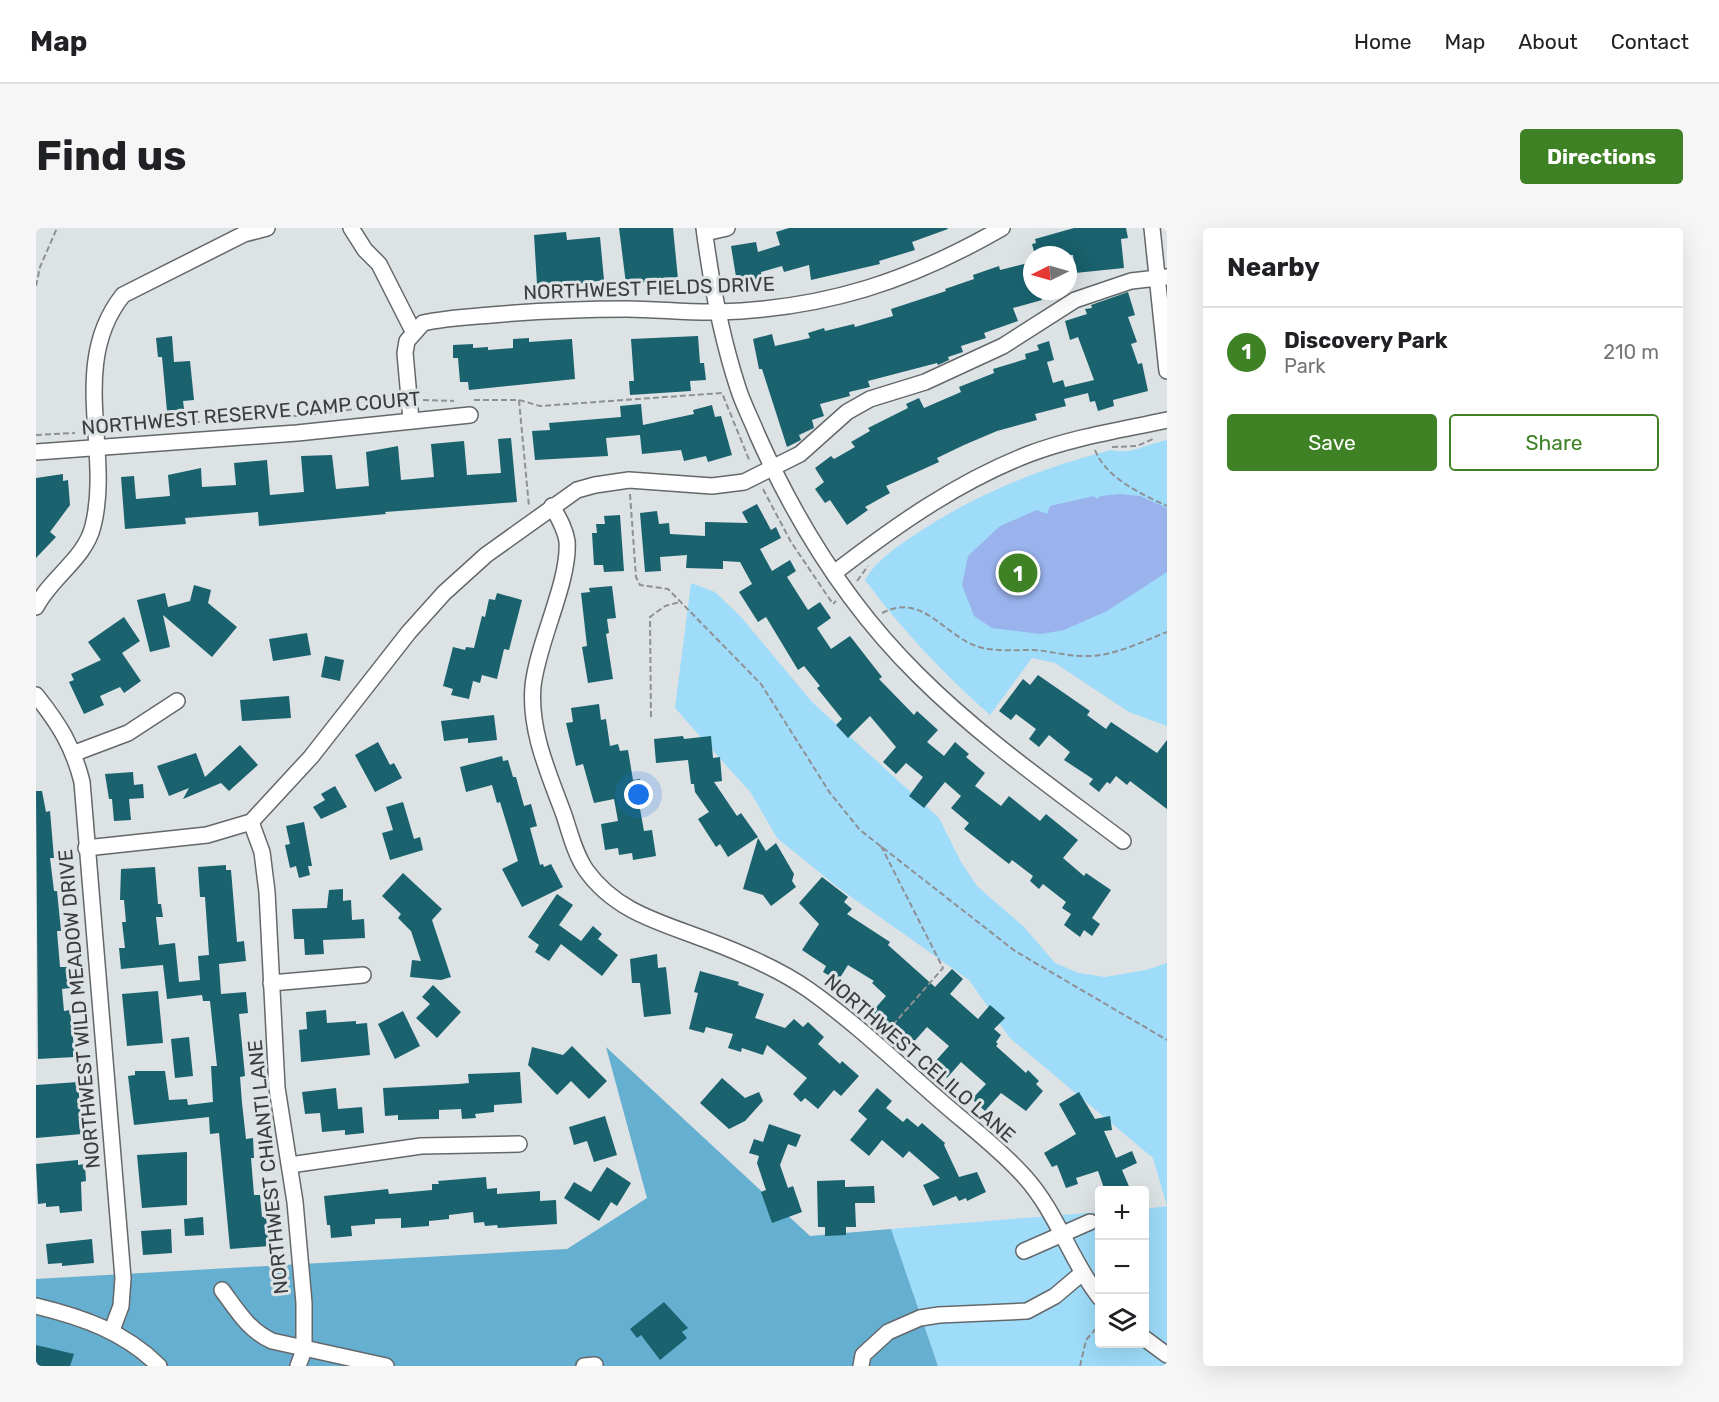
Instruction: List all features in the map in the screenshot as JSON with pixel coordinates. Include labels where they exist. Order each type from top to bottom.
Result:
[{"type":"street","points":[[36,607],[55,577],[85,546],[93,526],[97,501],[95,448],[98,345],[112,309],[123,295],[244,234],[267,228]]},
{"type":"street","points":[[351,228],[365,250],[379,264],[413,331],[407,341],[405,353],[411,420]]},
{"type":"street","points":[[727,228],[704,230],[717,312],[738,390],[773,469],[834,573],[868,620],[918,675],[966,719],[1123,841]]},
{"type":"street","name":"NORTHWEST FIELDS DRIVE","points":[[413,331],[423,323],[437,320],[535,311],[628,309],[717,312],[788,306],[856,294],[919,270],[963,250],[1002,228]]},
{"type":"street","points":[[1152,228],[1161,277],[1167,371]]},
{"type":"street","points":[[86,848],[195,837],[251,822],[311,757],[409,632],[444,593],[486,555],[577,490],[595,484],[649,480],[678,485],[712,486],[744,482],[800,454],[847,412],[870,399],[925,382],[1003,346],[1075,300],[1108,286],[1161,277]]},
{"type":"street","name":"NORTHWEST RESERVE CAMP COURT","points":[[36,452],[297,433],[470,415]]},
{"type":"street","points":[[834,573],[908,516],[963,484],[1029,454],[1089,435],[1167,420]]},
{"type":"street","name":"NORTHWEST CELILO LANE","points":[[552,506],[564,528],[566,559],[537,660],[533,689],[534,717],[539,747],[585,868],[604,891],[631,911],[771,968],[808,989],[876,1044],[1024,1176],[1064,1234],[1081,1274],[1097,1294]]},
{"type":"street","name":"NORTHWEST WILD MEADOW DRIVE","points":[[36,695],[55,719],[75,753],[82,782],[123,1278],[121,1306],[112,1330]]},
{"type":"street","points":[[75,753],[128,732],[177,701]]},
{"type":"street","name":"NORTHWEST CHIANTI LANE","points":[[251,822],[262,852],[277,1088],[290,1165],[304,1303],[304,1350],[298,1366]]},
{"type":"street","points":[[272,983],[363,975]]},
{"type":"street","points":[[290,1165],[421,1146],[519,1144]]},
{"type":"street","points":[[1024,1251],[1090,1222]]},
{"type":"street","points":[[861,1366],[863,1355],[888,1332],[920,1318],[1027,1311],[1055,1296],[1081,1274]]},
{"type":"street","points":[[222,1290],[246,1324],[258,1334],[304,1350],[362,1364],[386,1366]]},
{"type":"street","points":[[36,1306],[69,1314],[112,1330],[146,1353],[159,1366]]},
{"type":"street","points":[[1149,1342],[1167,1355]]},
{"type":"path","points":[[36,286],[40,267],[57,228]]},
{"type":"path","points":[[519,400],[528,505],[535,518]]},
{"type":"path","points":[[1089,435],[1098,458],[1115,476],[1140,494],[1167,506]]},
{"type":"path","points":[[1089,452],[1111,446],[1137,446],[1158,438]]},
{"type":"path","points":[[629,491],[636,577],[640,585],[668,589],[761,684],[830,793],[860,830],[1015,951],[1167,1040]]},
{"type":"path","points":[[847,590],[861,577],[873,560]]},
{"type":"path","points":[[651,717],[650,617],[665,606],[680,602]]},
{"type":"path","points":[[868,620],[890,609],[918,608],[929,613],[971,645],[988,649],[1037,651],[1084,657],[1114,652],[1167,632]]},
{"type":"path","points":[[876,1044],[943,968],[879,843]]},
{"type":"path","points":[[1080,1366],[1086,1340],[1095,1330]]},
{"type":"shaded area","points":[[1167,440],[1167,726],[1129,712],[1055,663],[1032,658],[990,715],[924,651],[865,580],[882,559],[903,542],[941,518],[987,494],[1011,483],[1085,457],[1111,450],[1132,450]]},
{"type":"shaded area","points":[[1119,494],[1140,496],[1167,508],[1167,572],[1107,611],[1064,630],[1041,634],[992,628],[974,616],[962,585],[968,556],[1000,526],[1037,510],[1047,514],[1050,506],[1094,496],[1097,499],[1100,496]]},
{"type":"shaded area","points":[[691,583],[715,592],[741,617],[812,702],[939,818],[961,862],[977,886],[1024,927],[1055,963],[1079,973],[1105,977],[1146,970],[1167,963],[1167,1206],[1153,1158],[1010,1038],[969,980],[840,889],[777,838],[751,793],[675,708]]},
{"type":"shaded area","points":[[606,1047],[810,1236],[891,1229],[938,1366],[36,1366],[36,1279],[567,1249],[647,1198]]},
{"type":"shaded area","points":[[1167,1206],[1167,1366],[938,1366],[891,1229],[1095,1212],[1095,1348],[1149,1348],[1149,1208]]},
{"type":"building","points":[[619,228],[673,228],[678,279],[626,284]]},
{"type":"building","points":[[789,228],[948,229],[912,242],[915,250],[879,261],[880,264],[811,280],[809,265],[784,272],[782,266],[761,272],[763,285],[738,289],[731,246],[756,242],[758,252],[780,245],[776,232]]},
{"type":"building","points":[[1074,228],[1126,228],[1128,238],[1121,239],[1124,268],[1077,273],[1077,246],[1033,246],[1032,244],[1036,243],[1035,239]]},
{"type":"building","points":[[566,232],[567,240],[600,237],[604,280],[553,288],[553,283],[537,284],[534,235]]},
{"type":"building","points":[[1023,264],[1023,300],[1042,300],[1013,308],[1018,321],[984,333],[986,338],[961,346],[963,352],[948,357],[949,360],[938,365],[937,363],[868,381],[870,387],[849,392],[850,396],[820,404],[824,416],[812,420],[814,428],[799,435],[801,440],[787,447],[762,369],[759,369],[753,339],[772,334],[775,346],[810,338],[808,333],[824,328],[825,331],[854,324],[855,327],[893,316],[891,309],[946,291],[945,289],[974,279],[973,275],[999,266],[1000,270]]},
{"type":"building","points":[[1128,292],[1135,315],[1128,317],[1137,342],[1131,344],[1138,364],[1142,363],[1148,391],[1113,400],[1114,406],[1098,411],[1095,401],[1090,402],[1088,393],[1064,399],[1066,406],[1035,414],[1037,420],[997,431],[964,445],[937,458],[939,462],[886,486],[890,493],[865,507],[868,510],[847,525],[830,500],[825,503],[815,489],[824,482],[815,468],[831,456],[834,459],[855,447],[851,442],[870,431],[868,428],[908,408],[906,404],[919,398],[924,408],[961,392],[959,387],[994,373],[993,369],[1026,359],[1025,354],[1039,350],[1037,345],[1049,341],[1054,360],[1047,362],[1053,383],[1063,380],[1065,387],[1094,380],[1078,337],[1070,340],[1065,321],[1087,314],[1085,309],[1092,308],[1091,305]]},
{"type":"building","points":[[172,336],[174,362],[190,361],[194,400],[183,401],[184,409],[167,411],[162,357],[158,357],[156,338]]},
{"type":"building","points":[[698,336],[700,363],[704,363],[706,380],[690,381],[691,391],[630,395],[629,381],[634,381],[631,339]]},
{"type":"building","points":[[529,338],[529,342],[572,339],[575,379],[469,390],[468,382],[460,382],[458,358],[453,358],[453,345],[473,344],[473,348],[488,347],[488,350],[513,348],[513,339]]},
{"type":"building","points":[[641,404],[643,425],[694,414],[693,410],[712,405],[715,417],[721,416],[732,455],[708,462],[706,456],[684,461],[681,450],[642,454],[640,435],[606,438],[608,456],[535,460],[532,431],[550,430],[549,423],[621,417],[620,406]]},
{"type":"building","points":[[511,438],[517,502],[385,512],[386,514],[259,526],[258,512],[185,518],[186,524],[125,529],[121,477],[134,476],[136,499],[170,496],[168,475],[201,468],[202,487],[236,485],[234,463],[267,460],[270,495],[304,492],[301,456],[332,455],[336,489],[369,486],[366,452],[398,446],[401,480],[434,477],[431,444],[464,441],[467,475],[501,473],[498,439]]},
{"type":"building","points":[[63,474],[63,481],[68,480],[70,505],[50,532],[56,537],[36,558],[36,478]]},
{"type":"building","points":[[757,504],[771,530],[776,527],[781,538],[760,549],[772,571],[790,560],[796,571],[787,577],[808,610],[820,602],[831,618],[817,628],[831,649],[850,636],[882,677],[879,679],[914,715],[917,711],[938,730],[927,742],[944,756],[955,742],[969,754],[966,757],[985,773],[975,786],[1001,806],[1009,796],[1040,821],[1046,814],[1078,840],[1063,858],[1084,876],[1086,873],[1111,890],[1092,918],[1100,924],[1092,936],[1084,930],[1080,937],[1064,925],[1071,914],[1062,908],[1066,902],[1043,884],[1039,889],[1030,881],[1033,876],[1012,860],[1009,864],[964,829],[969,823],[951,808],[961,796],[945,782],[924,808],[909,796],[923,777],[906,763],[896,774],[883,762],[896,747],[870,716],[848,738],[836,725],[842,719],[817,688],[820,686],[804,666],[798,670],[766,617],[758,622],[739,592],[752,584],[740,562],[723,561],[723,569],[686,568],[687,555],[660,557],[661,571],[645,572],[640,513],[657,511],[659,524],[669,523],[670,534],[705,536],[705,522],[748,523],[742,512]]},
{"type":"building","points":[[620,515],[624,571],[604,572],[603,565],[594,565],[592,533],[597,533],[596,524],[605,524],[604,516]]},
{"type":"building","points":[[194,585],[211,590],[208,603],[237,627],[212,657],[163,615],[170,647],[150,652],[137,600],[165,593],[168,607],[190,601]]},
{"type":"building","points":[[612,586],[616,618],[607,619],[609,633],[606,634],[613,679],[588,683],[582,647],[587,646],[581,593],[590,592],[589,588]]},
{"type":"building","points":[[497,593],[522,600],[509,650],[504,649],[497,679],[482,675],[480,683],[473,681],[469,699],[451,695],[453,689],[443,686],[453,647],[465,650],[466,647],[474,648],[489,599],[495,600]]},
{"type":"building","points":[[124,617],[140,641],[122,653],[141,681],[124,693],[120,687],[100,696],[104,705],[84,714],[69,682],[74,680],[71,674],[101,660],[88,642]]},
{"type":"building","points":[[307,633],[311,655],[273,661],[269,639]]},
{"type":"building","points":[[325,656],[344,660],[340,681],[321,677]]},
{"type":"building","points":[[1038,675],[1090,711],[1087,715],[1106,729],[1111,722],[1157,753],[1167,740],[1167,809],[1130,781],[1127,785],[1116,776],[1099,792],[1089,784],[1093,779],[1064,760],[1070,752],[1049,735],[1039,747],[1029,739],[1036,729],[1016,714],[1011,720],[999,711],[1023,679],[1030,685]]},
{"type":"building","points":[[289,696],[291,718],[242,721],[240,700]]},
{"type":"building","points":[[599,704],[601,720],[606,719],[610,746],[618,744],[620,751],[628,750],[633,780],[640,779],[642,791],[637,792],[644,831],[652,830],[656,856],[633,860],[632,853],[619,855],[618,848],[605,850],[601,824],[618,821],[614,799],[594,803],[583,764],[576,766],[566,723],[573,722],[571,708]]},
{"type":"building","points":[[494,715],[497,740],[468,743],[468,738],[444,741],[441,721]]},
{"type":"building","points":[[683,736],[684,739],[711,736],[713,758],[720,757],[722,781],[714,782],[737,816],[741,813],[758,837],[728,857],[720,844],[716,847],[698,819],[709,812],[695,792],[694,784],[691,784],[688,760],[656,763],[654,739]]},
{"type":"building","points":[[378,742],[390,765],[394,763],[402,778],[375,792],[355,755]]},
{"type":"building","points":[[240,745],[258,765],[229,791],[221,783],[183,799],[189,788],[169,796],[157,766],[196,753],[205,777]]},
{"type":"building","points":[[502,756],[503,761],[508,760],[513,777],[516,777],[524,806],[531,804],[537,826],[530,828],[540,865],[543,864],[544,867],[551,864],[563,887],[522,907],[502,869],[518,861],[500,802],[497,803],[492,785],[466,792],[460,767]]},
{"type":"building","points":[[133,772],[134,785],[143,784],[144,798],[129,799],[131,820],[114,821],[112,799],[109,799],[105,774]]},
{"type":"building","points":[[335,786],[347,807],[321,819],[313,807],[325,800],[321,794]]},
{"type":"building","points":[[36,791],[42,791],[46,812],[50,811],[54,858],[50,858],[54,891],[57,891],[61,931],[57,931],[60,967],[69,967],[70,988],[62,989],[64,1011],[70,1010],[75,1057],[38,1059]]},
{"type":"building","points":[[403,802],[414,839],[420,837],[423,850],[390,860],[382,833],[393,830],[386,807]]},
{"type":"building","points":[[304,822],[312,866],[308,866],[310,875],[299,878],[296,866],[290,868],[285,845],[290,844],[286,826]]},
{"type":"building","points":[[758,838],[766,851],[776,843],[794,874],[792,881],[796,887],[771,906],[763,895],[743,889]]},
{"type":"building","points":[[226,865],[226,870],[231,870],[237,942],[244,941],[246,961],[219,964],[221,994],[246,992],[248,1013],[239,1014],[245,1076],[240,1077],[242,1103],[246,1139],[253,1138],[254,1158],[251,1158],[254,1195],[260,1195],[262,1217],[266,1216],[269,1246],[230,1249],[219,1133],[210,1134],[209,1117],[134,1125],[128,1076],[135,1075],[135,1071],[165,1071],[169,1100],[187,1099],[188,1105],[213,1102],[211,1066],[217,1066],[210,1001],[203,1001],[202,995],[167,999],[163,965],[121,969],[119,948],[125,948],[122,922],[126,922],[124,900],[120,900],[121,869],[155,867],[158,904],[161,904],[163,917],[156,917],[159,945],[175,943],[179,982],[200,980],[198,956],[209,955],[205,897],[200,897],[198,867]]},
{"type":"building","points":[[403,873],[442,909],[432,920],[451,977],[441,980],[410,977],[412,960],[421,961],[411,931],[398,918],[401,914],[382,896]]},
{"type":"building","points":[[822,877],[848,897],[844,902],[852,909],[847,914],[890,942],[888,945],[935,987],[952,969],[963,979],[950,994],[978,1019],[990,1005],[1005,1018],[994,1029],[1001,1035],[996,1046],[1026,1073],[1028,1070],[1039,1081],[1036,1084],[1043,1091],[1026,1111],[1001,1093],[985,1111],[972,1099],[986,1084],[961,1062],[947,1078],[932,1065],[949,1046],[927,1027],[911,1045],[872,1012],[886,996],[872,983],[874,981],[848,965],[838,981],[823,972],[826,966],[802,950],[819,924],[799,903]]},
{"type":"building","points":[[343,889],[343,901],[351,900],[352,920],[364,919],[365,938],[323,940],[324,954],[305,955],[304,939],[294,939],[292,909],[327,908],[329,890]]},
{"type":"building","points":[[557,894],[573,905],[559,925],[581,941],[593,926],[602,934],[598,939],[618,955],[602,976],[561,944],[549,961],[535,952],[539,945],[528,937]]},
{"type":"building","points":[[657,954],[658,968],[666,967],[671,1014],[644,1017],[640,983],[632,983],[630,959]]},
{"type":"building","points":[[700,971],[739,982],[738,985],[764,994],[755,1018],[785,1028],[794,1019],[803,1027],[808,1022],[824,1037],[818,1044],[840,1064],[842,1061],[859,1076],[841,1096],[834,1090],[818,1109],[805,1098],[801,1102],[793,1094],[807,1078],[767,1045],[763,1055],[742,1048],[741,1052],[728,1048],[733,1034],[706,1027],[704,1033],[689,1029],[698,993],[694,992]]},
{"type":"building","points":[[433,985],[461,1012],[437,1038],[416,1018],[430,1004],[422,997]]},
{"type":"building","points":[[158,991],[163,1043],[127,1046],[122,994]]},
{"type":"building","points":[[326,1010],[327,1023],[356,1021],[356,1024],[367,1023],[370,1055],[301,1062],[299,1030],[307,1029],[306,1012]]},
{"type":"building","points":[[403,1011],[420,1046],[395,1059],[378,1024]]},
{"type":"building","points":[[189,1037],[193,1076],[175,1078],[171,1039]]},
{"type":"building","points":[[572,1046],[607,1081],[589,1099],[571,1081],[557,1095],[528,1065],[532,1047],[563,1055]]},
{"type":"building","points":[[520,1072],[522,1103],[494,1105],[494,1112],[475,1114],[476,1118],[462,1119],[461,1109],[439,1110],[439,1119],[398,1120],[398,1115],[385,1116],[383,1088],[469,1083],[468,1074]]},
{"type":"building","points":[[722,1078],[745,1098],[759,1092],[763,1101],[745,1121],[729,1129],[700,1103]]},
{"type":"building","points":[[78,1082],[82,1134],[36,1138],[36,1085]]},
{"type":"building","points":[[336,1088],[338,1109],[362,1107],[364,1133],[345,1135],[345,1130],[322,1132],[320,1113],[305,1114],[302,1092]]},
{"type":"building","points":[[877,1088],[892,1101],[886,1108],[903,1122],[907,1118],[918,1127],[922,1123],[945,1143],[959,1177],[977,1172],[986,1192],[967,1201],[966,1198],[959,1201],[956,1196],[933,1206],[923,1185],[940,1178],[909,1151],[903,1158],[882,1140],[869,1156],[850,1140],[867,1119],[858,1111]]},
{"type":"building","points":[[1079,1092],[1095,1119],[1110,1116],[1112,1130],[1104,1131],[1116,1158],[1132,1151],[1137,1163],[1122,1170],[1129,1186],[1103,1186],[1098,1171],[1076,1178],[1078,1184],[1066,1188],[1057,1165],[1052,1167],[1044,1153],[1076,1134],[1059,1104]]},
{"type":"building","points":[[605,1116],[617,1155],[594,1162],[587,1141],[574,1145],[569,1127]]},
{"type":"building","points":[[769,1124],[801,1135],[796,1147],[788,1144],[780,1165],[788,1188],[793,1186],[802,1212],[772,1223],[761,1192],[766,1190],[757,1163],[759,1156],[749,1153],[754,1139],[763,1142]]},
{"type":"building","points":[[187,1152],[187,1205],[142,1208],[137,1155]]},
{"type":"building","points":[[78,1160],[78,1165],[85,1164],[86,1181],[81,1182],[82,1211],[60,1213],[59,1206],[46,1207],[46,1203],[38,1204],[36,1164]]},
{"type":"building","points":[[607,1167],[631,1183],[617,1206],[611,1202],[599,1221],[564,1198],[574,1182],[591,1192]]},
{"type":"building","points":[[486,1177],[487,1189],[497,1188],[497,1194],[540,1191],[540,1201],[556,1200],[557,1224],[498,1228],[497,1225],[485,1226],[484,1222],[474,1223],[473,1212],[449,1215],[449,1219],[429,1221],[429,1226],[401,1228],[401,1218],[375,1219],[375,1224],[351,1226],[352,1236],[331,1238],[330,1225],[327,1225],[324,1196],[388,1189],[389,1194],[432,1190],[432,1184],[439,1184],[438,1181]]},
{"type":"building","points":[[845,1180],[845,1187],[874,1186],[875,1203],[855,1203],[856,1227],[846,1227],[846,1235],[825,1236],[825,1227],[818,1227],[817,1181]]},
{"type":"building","points":[[203,1217],[204,1235],[185,1236],[184,1219]]},
{"type":"building","points":[[171,1229],[172,1253],[143,1255],[141,1231]]},
{"type":"building","points":[[92,1239],[94,1263],[62,1266],[62,1263],[48,1264],[46,1244]]},
{"type":"building","points":[[664,1302],[688,1328],[682,1332],[687,1338],[660,1360],[641,1335],[637,1338],[630,1329]]},
{"type":"building","points":[[36,1345],[74,1354],[70,1366],[36,1366]]},
{"type":"place","name":"Discovery Park","points":[[1018,573]]}]
